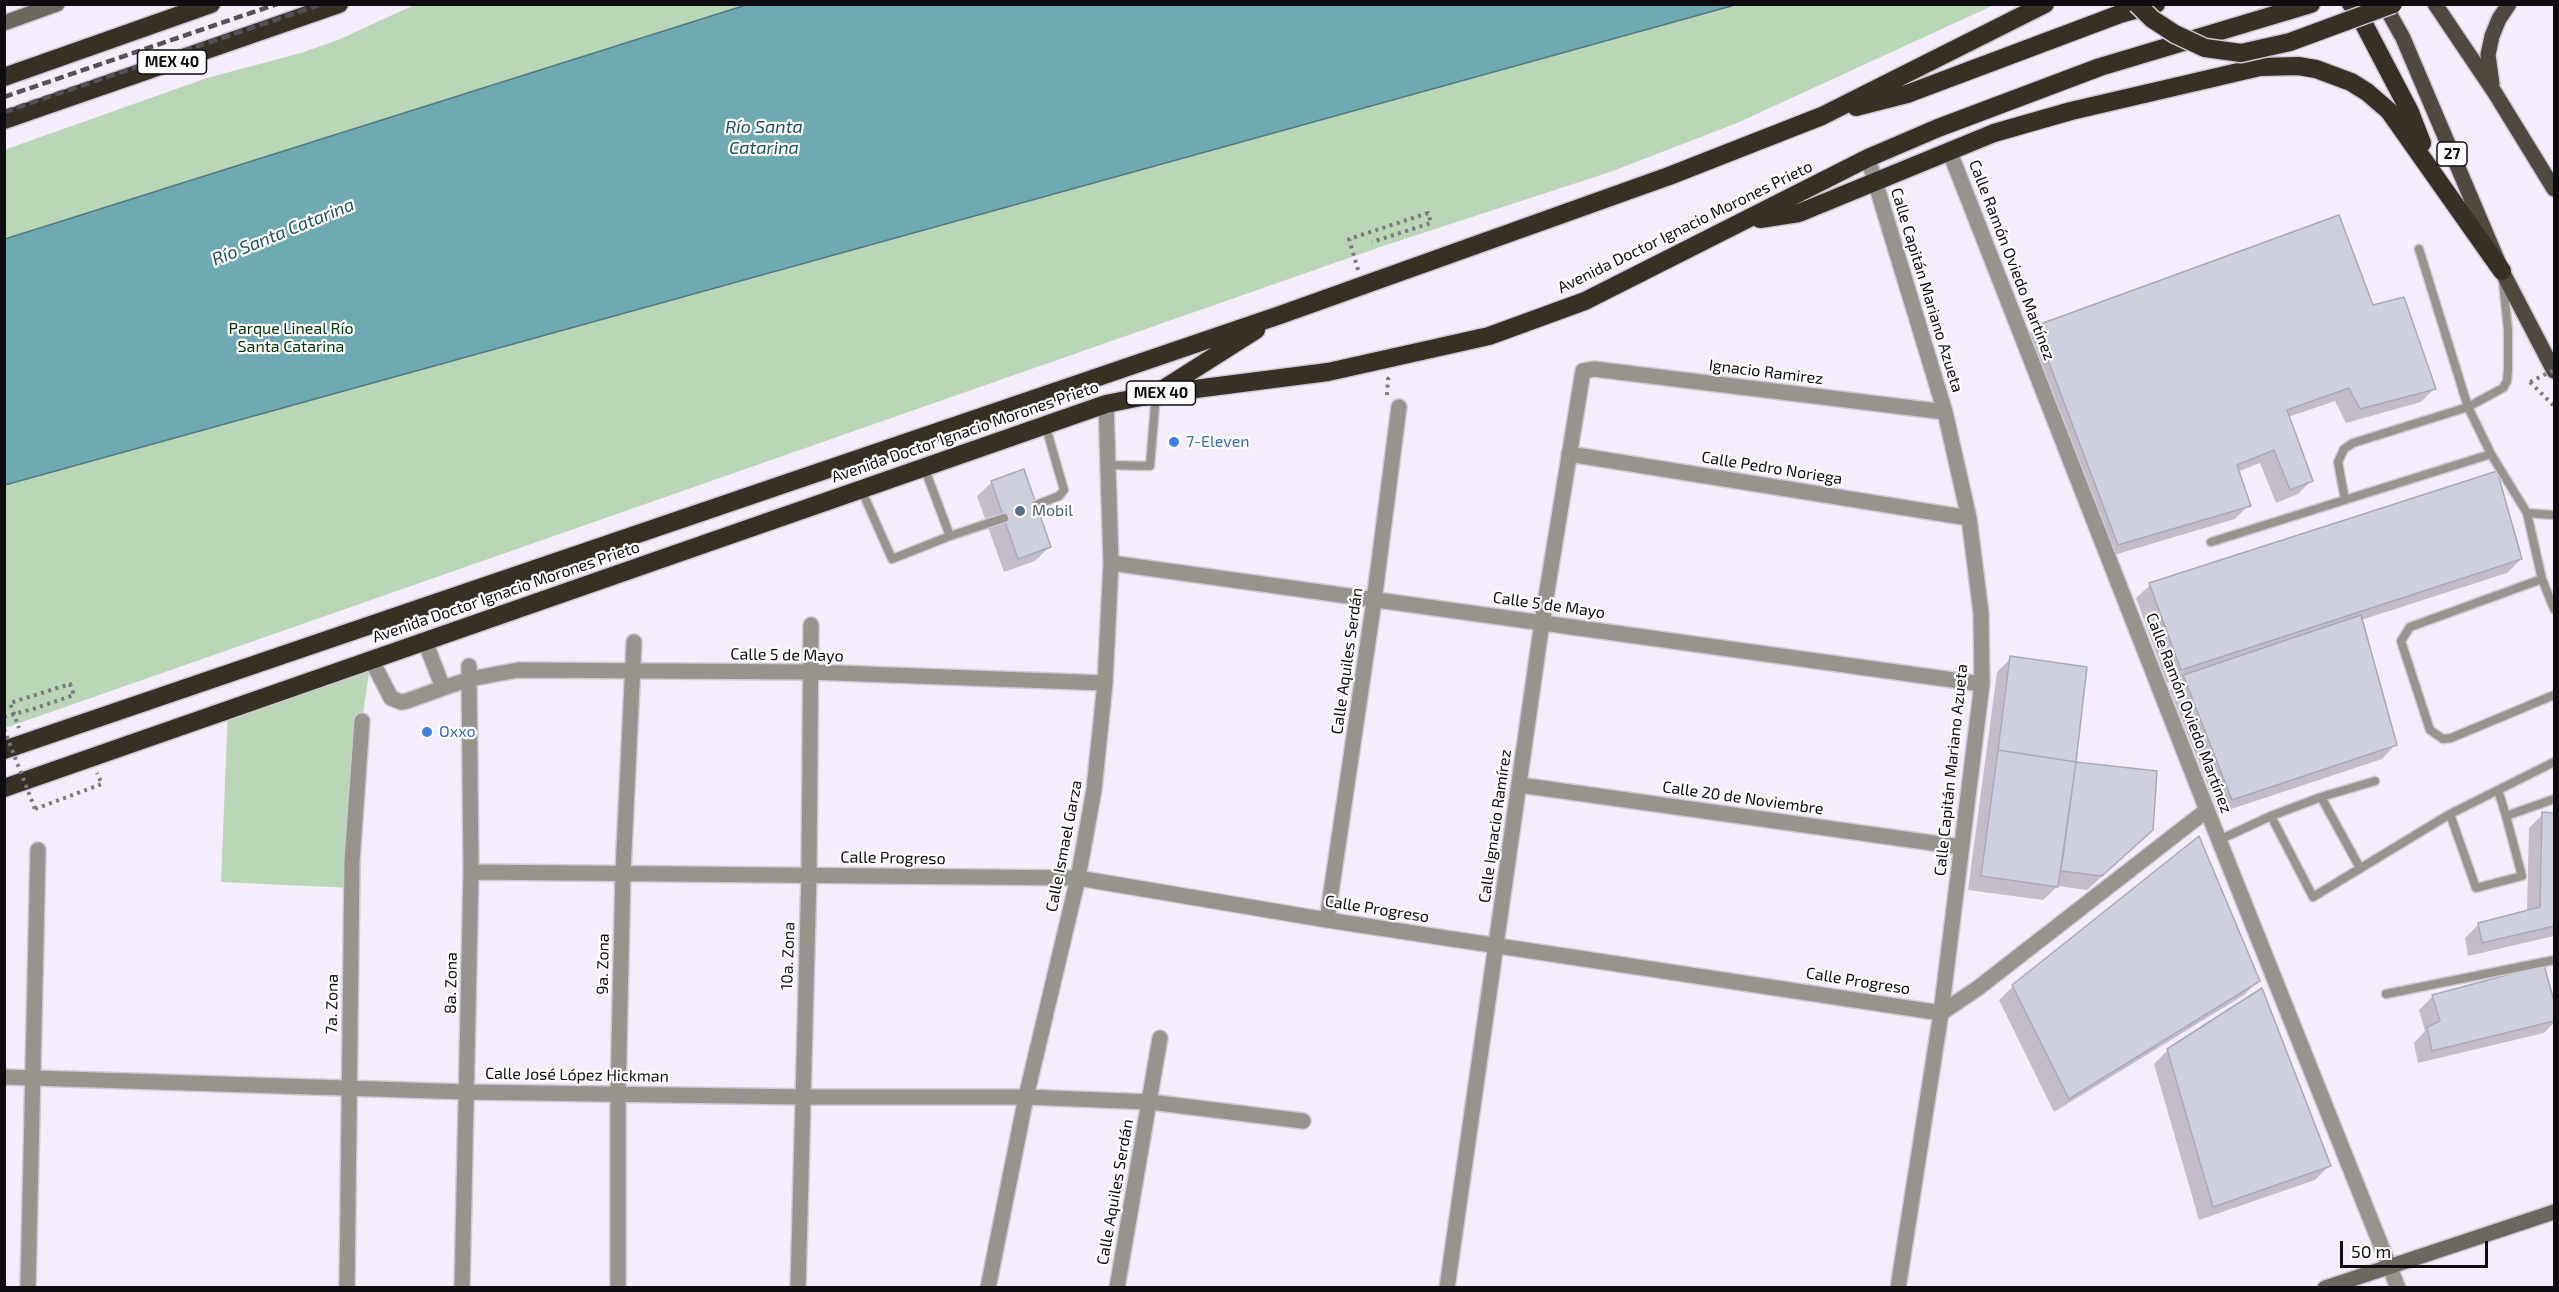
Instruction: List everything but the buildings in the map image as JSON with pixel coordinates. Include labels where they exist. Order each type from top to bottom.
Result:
[{"type":"highway","name":"MEX 40","points":[[4,77],[211,4]]},
{"type":"highway","name":"MEX 40","points":[[4,120],[339,4]]},
{"type":"highway","name":"Avenida Doctor Ignacio Morones Prieto","points":[[4,750],[1280,315],[1669,176],[1822,116],[2045,4]]},
{"type":"highway","points":[[2137,4],[2152,19],[2167,29],[2205,48],[2241,53],[2290,42],[2393,4]]},
{"type":"highway","points":[[1822,116],[1907,94],[2090,25],[2156,4]]},
{"type":"highway","name":"Avenida Doctor Ignacio Morones Prieto","points":[[4,788],[1106,404],[1156,394],[1328,372],[1488,336],[1585,301],[1868,158],[1938,128],[2100,67],[2311,4]]},
{"type":"highway","points":[[2353,7],[2410,112],[2432,170]]},
{"type":"highway","points":[[4,83],[44,63]]},
{"type":"highway","points":[[1743,221],[1799,213],[1994,133],[2071,111],[2260,67],[2298,66],[2334,75],[2373,96],[2398,122],[2502,271]]},
{"type":"highway","points":[[1156,394],[1280,315]]},
{"type":"main road","name":"27","points":[[2384,4],[2403,38],[2502,271],[2554,370]]},
{"type":"main road","points":[[2495,93],[2489,74],[2488,55],[2495,28],[2510,4]]},
{"type":"main road","points":[[2439,11],[2495,93],[2554,189]]},
{"type":"street","points":[[4,23],[57,4]]},
{"type":"street","name":"Calle Ramón Oviedo Martínez","points":[[1949,150],[2207,810],[2398,1287]]},
{"type":"street","name":"Calle Capitán Mariano Azueta","points":[[1868,158],[1945,412],[1969,518],[1981,613],[1982,684],[1941,1012],[1898,1287]]},
{"type":"street","name":"Ignacio Ramirez","points":[[1583,371],[1594,369],[1945,412]]},
{"type":"street","name":"Calle Ignacio Ramírez","points":[[1447,1287],[1542,622],[1583,371]]},
{"type":"street","name":"Calle Ismael Garza","points":[[988,1287],[1026,1097],[1078,878],[1094,789],[1105,682],[1111,563],[1106,404]]},
{"type":"street","name":"Calle Aquiles Serdán","points":[[1327,920],[1374,601],[1399,407]]},
{"type":"street","name":"Calle Pedro Noriega","points":[[1569,454],[1969,518]]},
{"type":"street","name":"Calle 5 de Mayo","points":[[1111,563],[1982,684]]},
{"type":"street","name":"10a. Zona","points":[[798,1287],[809,875],[811,625]]},
{"type":"street","points":[[425,641],[443,688]]},
{"type":"street","name":"9a. Zona","points":[[618,1286],[618,1094],[623,872],[634,642]]},
{"type":"street","name":"Calle 5 de Mayo","points":[[371,659],[391,698],[407,701],[443,688],[470,672],[518,670],[810,672],[1105,682]]},
{"type":"street","name":"8a. Zona","points":[[462,1287],[471,872],[470,672]]},
{"type":"street","name":"7a. Zona","points":[[347,1287],[352,861],[362,721]]},
{"type":"street","name":"Calle 20 de Noviembre","points":[[1520,785],[1961,847]]},
{"type":"street","points":[[1941,1012],[1987,981],[2207,810]]},
{"type":"street","points":[[28,1287],[38,850]]},
{"type":"street","name":"Calle Progreso","points":[[471,872],[1078,878],[1327,920],[1941,1012]]},
{"type":"street","name":"Calle Aquiles Serdán","points":[[1117,1287],[1160,1038]]},
{"type":"street","name":"Calle José López Hickman","points":[[4,1077],[467,1092],[803,1097],[1026,1097],[1150,1102],[1303,1121]]},
{"type":"street","points":[[2325,1287],[2554,1212]]},
{"type":"lane","points":[[2419,249],[2468,407],[2491,454],[2527,513],[2542,579],[2554,609]]},
{"type":"lane","points":[[2345,500],[2338,462],[2344,449],[2353,443],[2468,407],[2503,388],[2507,381],[2508,330],[2502,271]]},
{"type":"lane","points":[[1108,465],[1150,466],[1156,394]]},
{"type":"lane","points":[[1036,506],[1059,496],[1064,490],[1045,424]]},
{"type":"lane","points":[[2211,542],[2491,454]]},
{"type":"lane","points":[[924,466],[950,536]]},
{"type":"lane","points":[[861,488],[892,559],[1004,518]]},
{"type":"lane","points":[[2527,513],[2554,515]]},
{"type":"lane","points":[[2542,579],[2410,627],[2401,641],[2430,730],[2443,739],[2451,738],[2554,695]]},
{"type":"lane","points":[[2271,816],[2313,897],[2450,814],[2554,762]]},
{"type":"lane","points":[[2219,840],[2271,816],[2321,797],[2375,781]]},
{"type":"lane","points":[[2450,814],[2476,888],[2522,876],[2498,790]]},
{"type":"lane","points":[[2321,797],[2360,868]]},
{"type":"lane","points":[[2506,816],[2554,799]]},
{"type":"lane","points":[[2386,994],[2554,960]]},
{"type":"path","points":[[1362,285],[1348,239],[1428,213],[1431,223],[1372,242]]},
{"type":"path","points":[[2554,370],[2530,382],[2554,406]]},
{"type":"path","points":[[1397,373],[1388,379],[1386,404],[1399,407]]},
{"type":"path","points":[[4,717],[15,714],[36,708],[74,695],[70,684],[10,703],[13,713],[17,723],[21,733],[24,743]]},
{"type":"path","points":[[4,729],[35,809],[102,784]]},
{"type":"green space","name":"Parque Lineal Río Santa Catarina","points":[[414,5],[1994,5],[1737,123],[1610,172],[1383,246],[5,728],[4,150],[207,78],[301,53],[338,40]]},
{"type":"green space","points":[[371,659],[362,721],[352,888],[221,882],[228,710]]},
{"type":"water","name":"Río Santa Catarina","points":[[746,5],[1735,5],[5,485],[5,239]]},
{"type":"railway","points":[[4,97],[277,4]]},
{"type":"railway","points":[[4,112],[322,4]]},
{"type":"place","name":"7-Eleven","points":[[1174,442]]},
{"type":"place","name":"Mobil","points":[[1020,511]]},
{"type":"place","name":"Oxxo","points":[[427,732]]}]
